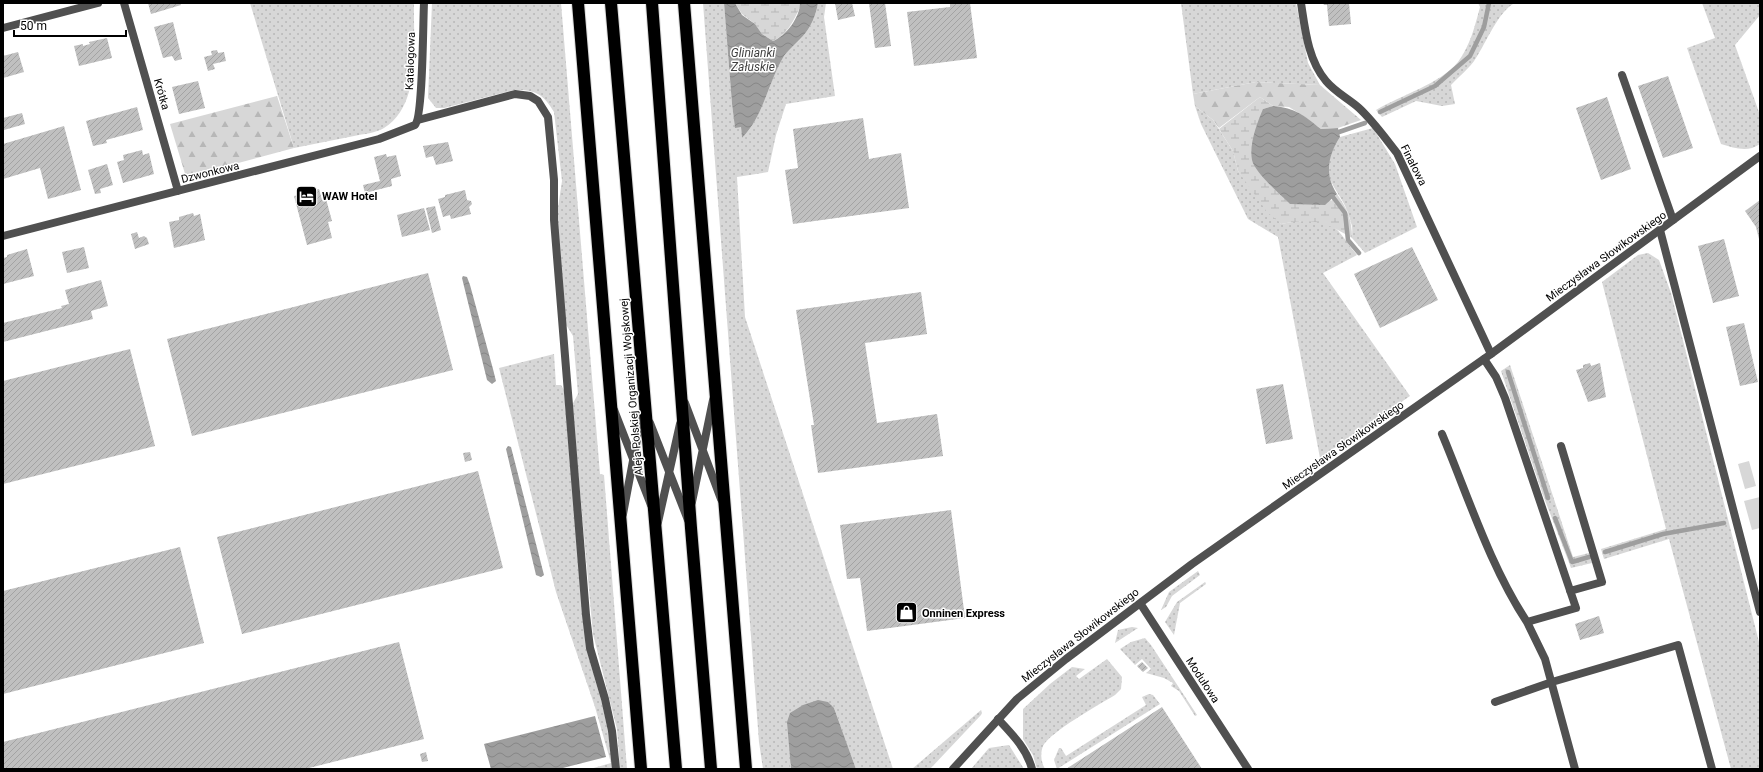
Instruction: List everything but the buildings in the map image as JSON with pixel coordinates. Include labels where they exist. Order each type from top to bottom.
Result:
[{"type":"highway","points":[[578,3],[642,769]]},
{"type":"highway","name":"Aleja Polskiej Organizacji Wojskowej","points":[[611,3],[676,769]]},
{"type":"highway","points":[[652,3],[682,415],[711,769]]},
{"type":"highway","points":[[684,3],[746,769]]},
{"type":"street","points":[[3,28],[98,3]]},
{"type":"street","name":"Krótka","points":[[124,3],[178,191]]},
{"type":"street","name":"Katalogowa","points":[[418,120],[424,3]]},
{"type":"street","name":"Finałowa","points":[[1301,3],[1308,48],[1318,68],[1326,81],[1360,109],[1397,153],[1491,354]]},
{"type":"street","points":[[1622,75],[1673,220]]},
{"type":"street","name":"Dzwonkowa","points":[[3,236],[379,140],[415,125],[418,120],[515,94],[530,96],[538,101],[548,118],[554,180],[554,220],[590,648],[606,700],[612,731],[616,769]]},
{"type":"street","name":"Mieczysława Słowikowskiego","points":[[953,769],[998,719],[1042,676],[1208,553],[1491,354],[1760,156]]},
{"type":"street","points":[[1660,230],[1760,612]]},
{"type":"street","points":[[1484,359],[1496,377],[1505,398],[1576,608],[1548,618],[1526,622]]},
{"type":"street","points":[[690,514],[716,387]]},
{"type":"street","points":[[681,394],[726,511]]},
{"type":"street","points":[[621,524],[645,399]]},
{"type":"street","points":[[611,401],[634,460],[656,524]]},
{"type":"street","points":[[646,414],[691,528]]},
{"type":"street","points":[[656,524],[682,415]]},
{"type":"street","points":[[1442,434],[1480,529],[1508,591],[1545,659],[1575,769]]},
{"type":"street","points":[[1561,446],[1602,582],[1570,591]]},
{"type":"street","name":"Modułowa","points":[[1140,603],[1248,769]]},
{"type":"street","points":[[1495,702],[1552,682],[1678,645],[1712,769]]},
{"type":"street","points":[[998,719],[1019,743],[1030,761],[1032,769]]},
{"type":"green space","points":[[250,3],[414,3],[413,71],[405,104],[396,118],[384,128],[377,131],[294,148]]},
{"type":"green space","points":[[432,3],[561,3],[600,474],[604,475],[627,769],[620,769],[617,729],[593,634],[572,405],[578,394],[573,336],[565,323],[557,214],[562,181],[554,112],[543,97],[534,92],[522,90],[514,90],[444,108],[436,108],[428,98]]},
{"type":"green space","points":[[703,3],[724,3],[735,127],[741,127],[742,138],[756,119],[784,56],[788,50],[801,39],[811,25],[818,3],[826,3],[824,17],[835,96],[786,104],[776,135],[768,172],[737,177],[745,317],[893,769],[856,769],[834,708],[790,764],[791,769],[763,769],[759,742]]},
{"type":"green space","points":[[735,3],[800,3],[800,7],[793,22],[786,31],[773,41],[762,34],[755,24],[742,14]]},
{"type":"green space","points":[[1181,3],[1296,3],[1308,63],[1320,85],[1256,82],[1193,94]]},
{"type":"green space","points":[[1478,3],[1515,3],[1504,12],[1498,20],[1474,62],[1451,85],[1455,104],[1442,106],[1416,101],[1382,117],[1376,110],[1431,83],[1450,70],[1458,62],[1472,36],[1480,7]]},
{"type":"green space","points":[[1702,3],[1760,3],[1760,15],[1735,45],[1760,115],[1760,144],[1755,147],[1741,149],[1721,144],[1687,48],[1715,38]]},
{"type":"green space","points":[[1256,82],[1320,85],[1361,120],[1338,128],[1321,129],[1289,107],[1273,106],[1260,97],[1219,128],[1213,120],[1195,106],[1193,94]]},
{"type":"green space","points":[[277,96],[294,148],[186,177],[170,124]]},
{"type":"green space","points":[[1260,97],[1273,106],[1263,109],[1331,201],[1337,194],[1341,199],[1350,220],[1352,238],[1334,228],[1318,222],[1302,221],[1281,224],[1267,212],[1238,171],[1233,151],[1219,129]]},
{"type":"green space","points":[[1195,106],[1213,120],[1233,151],[1238,171],[1281,224],[1309,221],[1323,222],[1335,228],[1357,255],[1323,273],[1410,396],[1320,458],[1278,237],[1248,219],[1201,124]]},
{"type":"green space","points":[[1373,128],[1395,164],[1417,227],[1365,253],[1352,238],[1352,226],[1347,210],[1332,183],[1328,164],[1332,152],[1340,137]]},
{"type":"green space","points":[[1648,253],[1659,260],[1671,293],[1760,646],[1760,769],[1731,769],[1669,539],[1604,559],[1601,549],[1666,529],[1602,282],[1638,255]]},
{"type":"green space","points":[[554,354],[556,385],[561,385],[564,390],[586,646],[605,714],[613,769],[590,769],[611,763],[595,707],[556,592],[499,368]]},
{"type":"green space","points":[[1510,365],[1573,557],[1589,553],[1592,563],[1571,568],[1543,495],[1501,371]]},
{"type":"green space","points":[[1749,461],[1756,486],[1745,489],[1738,464]]},
{"type":"green space","points":[[1760,497],[1760,528],[1752,530],[1744,501]]},
{"type":"green space","points":[[1198,571],[1200,575],[1172,596],[1166,607],[1161,610],[1169,592]]},
{"type":"green space","points":[[1205,582],[1206,584],[1180,603],[1174,635],[1165,622],[1177,602]]},
{"type":"green space","points":[[1132,627],[1138,628],[1115,643],[1118,630]]},
{"type":"green space","points":[[1145,638],[1197,715],[1195,716],[1179,691],[1171,686],[1173,683],[1164,678],[1146,673],[1151,669],[1142,659],[1135,665],[1120,649],[1131,642]]},
{"type":"green space","points":[[1107,659],[1122,677],[1121,689],[1115,695],[1087,711],[1047,740],[1041,752],[1045,769],[1037,769],[1033,755],[1023,739],[1023,709],[1050,684],[1072,667],[1085,669],[1076,676],[1079,679]]},
{"type":"green space","points":[[1149,694],[1153,695],[1160,704],[1057,769],[1054,760],[1059,748],[1061,748],[1066,756],[1146,705],[1142,697]]},
{"type":"green space","points":[[981,710],[981,715],[930,769],[912,769]]},
{"type":"green space","points":[[1009,745],[1024,769],[971,769],[989,748]]},
{"type":"water","name":"Glinianki Załuskie","points":[[724,3],[735,3],[742,15],[755,24],[762,34],[773,41],[783,35],[795,20],[800,3],[818,3],[811,25],[784,56],[756,120],[742,138],[741,127],[735,128]]},
{"type":"water","points":[[1273,106],[1294,110],[1321,129],[1338,128],[1340,137],[1330,158],[1329,165],[1330,179],[1337,194],[1325,205],[1290,204],[1268,183],[1254,165],[1251,154],[1256,127],[1263,109]]},
{"type":"water","points":[[463,276],[467,277],[470,285],[493,369],[496,381],[492,384],[487,380],[462,278]]},
{"type":"water","points":[[508,446],[511,447],[544,575],[541,577],[536,575],[506,449]]},
{"type":"water","points":[[818,700],[828,702],[834,708],[856,769],[791,769],[787,722],[790,713],[803,705]]},
{"type":"water","points":[[595,716],[606,757],[559,769],[491,769],[484,744]]},
{"type":"waterway","points":[[1380,112],[1435,86],[1470,56],[1484,27],[1489,3]]},
{"type":"waterway","points":[[1339,132],[1365,123]]},
{"type":"waterway","points":[[1333,197],[1345,213],[1348,240],[1359,253]]},
{"type":"waterway","points":[[1508,372],[1548,498]]},
{"type":"waterway","points":[[1555,518],[1572,562],[1589,557]]},
{"type":"waterway","points":[[1605,552],[1663,534],[1724,523]]},
{"type":"place","name":"WAW Hotel","points":[[306,196]]},
{"type":"place","name":"Onninen Express","points":[[907,613]]}]
